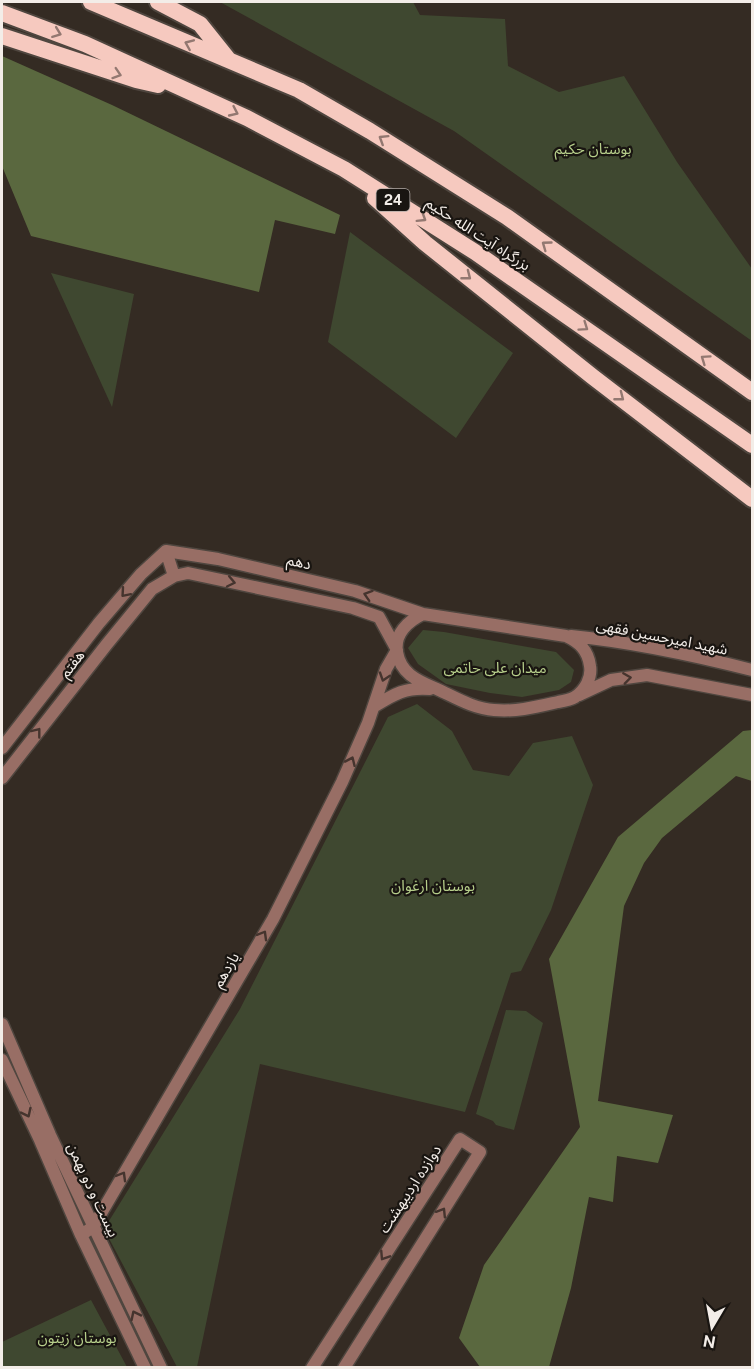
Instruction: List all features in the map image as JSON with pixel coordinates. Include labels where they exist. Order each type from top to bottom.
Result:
[{"type":"highway","name":"بزرگراه آیت الله حکیم","points":[[91,2],[299,90],[370,130],[507,217],[753,393]]},
{"type":"highway","points":[[158,2],[200,24],[231,62]]},
{"type":"highway","name":"بزرگراه آیت الله حکیم","points":[[2,13],[85,44],[247,118],[344,169],[475,252],[753,445]]},
{"type":"highway","points":[[2,36],[136,80],[187,91]]},
{"type":"highway","points":[[344,169],[424,243],[593,377],[753,499]]},
{"type":"street","points":[[166,551],[174,576],[188,573],[353,608],[379,617],[397,650],[405,672],[472,705],[492,710],[523,711],[573,699],[610,680],[647,675],[753,695]]},
{"type":"street","name":"هفتم","points":[[2,748],[99,623],[141,574],[166,551]]},
{"type":"street","name":"دهم","points":[[166,551],[218,559],[354,591],[423,614]]},
{"type":"street","name":"هفتم","points":[[2,778],[152,589],[174,576]]},
{"type":"street","points":[[397,650],[398,638],[404,627],[423,614],[566,636],[576,641],[590,659],[591,670],[588,682],[582,692],[573,699]]},
{"type":"street","name":"شهید امیرحسین فقهی","points":[[566,636],[610,640],[681,653],[753,670]]},
{"type":"street","name":"یازدهم","points":[[81,1234],[93,1227],[273,919],[342,782],[375,706],[386,669],[397,650]]},
{"type":"street","points":[[375,706],[393,695],[416,688],[437,689]]},
{"type":"street","name":"بیست و دو بهمن","points":[[2,1024],[50,1135],[161,1368]]},
{"type":"street","name":"بیست و دو بهمن","points":[[2,1060],[145,1368]]},
{"type":"street","name":"دوازده اردیبهشت","points":[[312,1368],[460,1139],[480,1152],[344,1368]]},
{"type":"green space","name":"بوستان حکیم","points":[[220,2],[413,2],[420,15],[505,19],[508,66],[559,92],[624,76],[677,162],[752,269],[752,341],[454,131]]},
{"type":"green space","points":[[2,56],[112,105],[340,215],[335,234],[275,220],[259,292],[31,236],[2,166]]},
{"type":"green space","points":[[350,232],[513,353],[456,438],[328,342]]},
{"type":"green space","points":[[51,273],[134,294],[112,407]]},
{"type":"green space","name":"میدان علی حاتمی","points":[[423,630],[556,652],[574,670],[571,682],[559,690],[522,697],[446,684],[418,664],[408,648]]},
{"type":"green space","name":"بوستان ارغوان","points":[[417,704],[452,731],[473,770],[509,776],[533,743],[572,736],[593,785],[551,910],[521,971],[511,973],[465,1112],[260,1064],[197,1367],[177,1367],[104,1229],[240,1009],[388,717]]},
{"type":"green space","points":[[752,730],[752,781],[736,776],[662,838],[644,863],[624,906],[598,1101],[673,1115],[658,1163],[617,1156],[613,1202],[589,1197],[571,1288],[549,1367],[480,1367],[459,1338],[484,1265],[580,1127],[549,959],[618,837],[743,731]]},
{"type":"green space","points":[[506,1010],[526,1011],[543,1023],[514,1130],[496,1125],[493,1121],[476,1114]]},
{"type":"green space","name":"بوستان زیتون","points":[[91,1300],[127,1367],[2,1367],[2,1342]]}]
